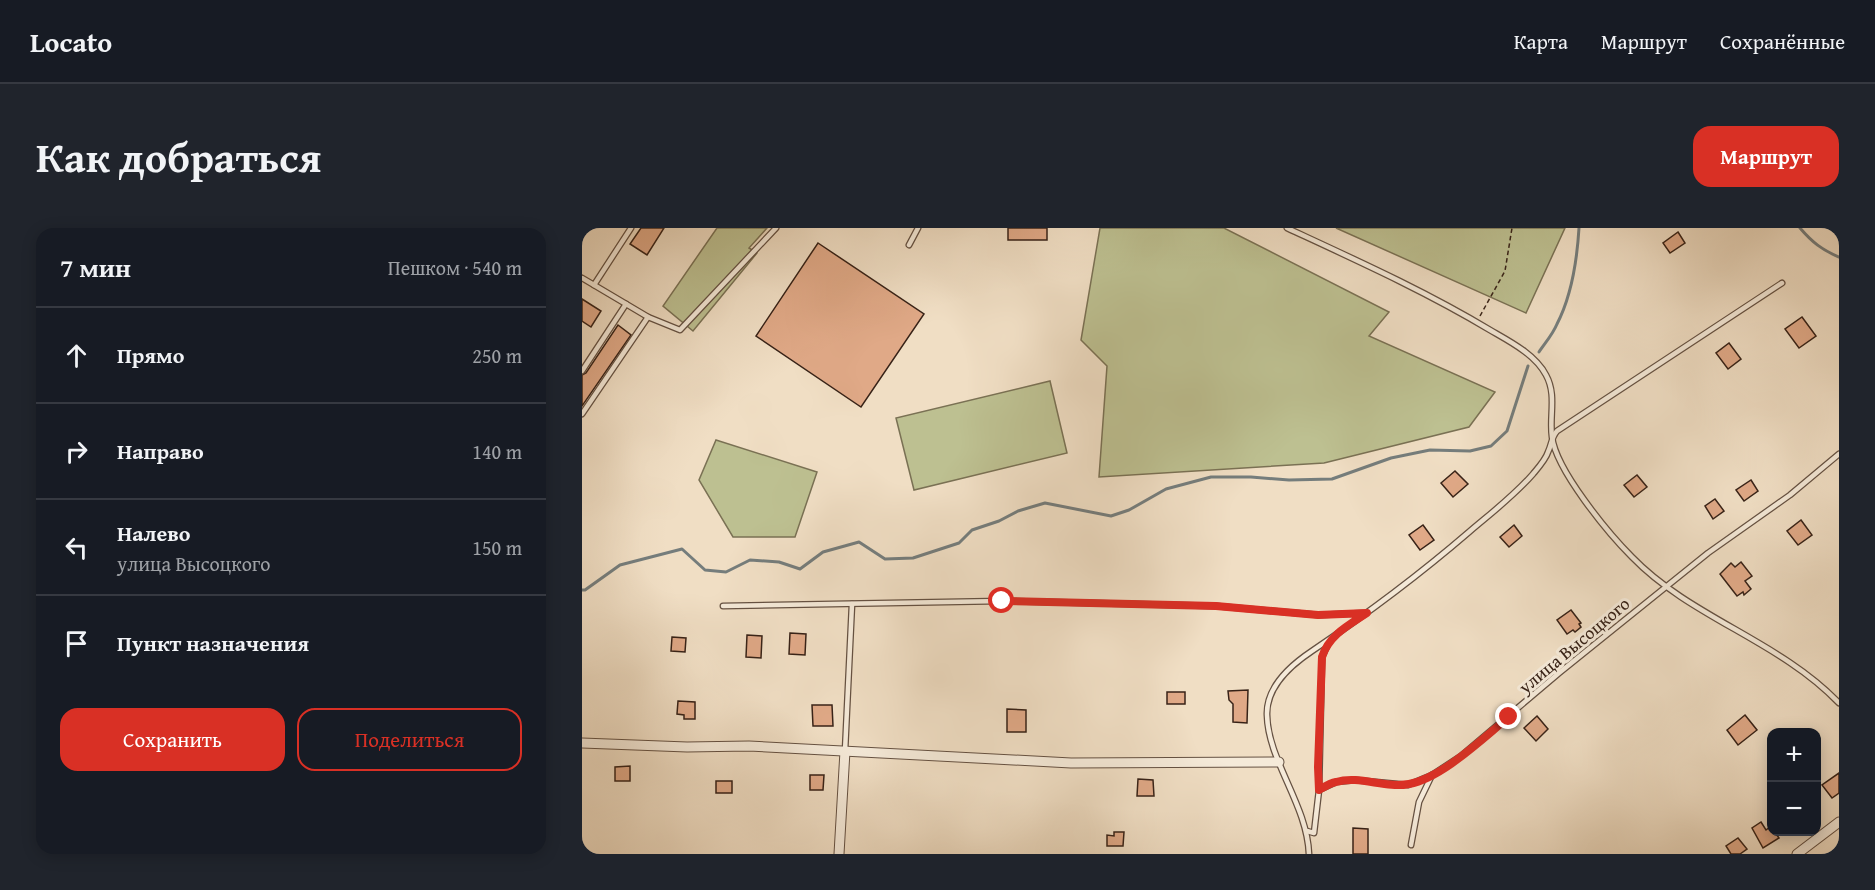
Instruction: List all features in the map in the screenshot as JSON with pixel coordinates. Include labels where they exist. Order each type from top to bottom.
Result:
[{"type":"street","points":[[582,743],[687,747],[749,746],[1071,762],[1278,762]]},
{"type":"street","points":[[839,854],[845,751]]},
{"type":"street","points":[[1797,854],[1839,822]]},
{"type":"lane","points":[[594,285],[631,228]]},
{"type":"lane","points":[[582,278],[648,316],[680,330],[776,228]]},
{"type":"lane","points":[[909,245],[918,228]]},
{"type":"lane","points":[[1287,228],[1453,307],[1509,341],[1539,363],[1551,386],[1552,438],[1548,453],[1532,475],[1442,555],[1367,613],[1303,657],[1281,677],[1269,701],[1267,715],[1269,729],[1278,762],[1292,790],[1306,831],[1309,854]]},
{"type":"lane","points":[[1552,438],[1557,431],[1782,283]]},
{"type":"lane","points":[[582,371],[626,304]]},
{"type":"lane","points":[[582,414],[648,316]]},
{"type":"lane","points":[[1552,438],[1557,454],[1584,500],[1632,558],[1666,587],[1796,665],[1822,685],[1839,703]]},
{"type":"lane","name":"улица Высоцкого","points":[[1319,790],[1336,782],[1355,780],[1408,784],[1432,775],[1461,756],[1708,553],[1791,495],[1839,454]]},
{"type":"lane","points":[[723,606],[1002,601],[1216,606],[1318,615],[1367,613]]},
{"type":"lane","points":[[845,751],[852,604]]},
{"type":"lane","points":[[1306,831],[1314,833],[1319,790],[1322,657],[1332,638]]},
{"type":"lane","points":[[1411,845],[1419,802],[1432,775]]},
{"type":"path","points":[[1477,322],[1505,271],[1512,228]]},
{"type":"green space","points":[[717,228],[767,228],[749,248],[757,253],[693,331],[663,306]]},
{"type":"green space","points":[[1100,228],[1224,228],[1389,312],[1369,336],[1495,392],[1469,427],[1324,463],[1099,477],[1107,366],[1081,340]]},
{"type":"green space","points":[[1336,228],[1565,228],[1526,313]]},
{"type":"green space","points":[[1050,381],[1067,453],[914,490],[896,418]]},
{"type":"green space","points":[[716,440],[817,472],[795,537],[733,537],[699,480]]},
{"type":"building","points":[[641,228],[664,228],[647,255],[630,244]]},
{"type":"building","points":[[1008,228],[1047,228],[1047,240],[1008,240]]},
{"type":"building","points":[[1678,232],[1685,243],[1670,253],[1663,243]]},
{"type":"building","points":[[818,243],[924,314],[861,407],[756,336]]},
{"type":"building","points":[[582,299],[601,311],[591,327],[582,321]]},
{"type":"building","points":[[1802,317],[1816,336],[1799,348],[1785,329]]},
{"type":"building","points":[[618,325],[631,335],[582,406],[582,375],[586,373]]},
{"type":"building","points":[[1729,343],[1741,359],[1728,369],[1716,353]]},
{"type":"building","points":[[1455,471],[1468,484],[1453,497],[1441,483]]},
{"type":"building","points":[[1637,475],[1647,487],[1634,497],[1624,485]]},
{"type":"building","points":[[1751,480],[1758,491],[1744,501],[1736,490]]},
{"type":"building","points":[[1715,499],[1724,511],[1713,519],[1705,506]]},
{"type":"building","points":[[1801,520],[1812,535],[1798,545],[1787,531]]},
{"type":"building","points":[[1423,525],[1434,540],[1420,550],[1409,535]]},
{"type":"building","points":[[1514,525],[1522,536],[1509,547],[1500,537]]},
{"type":"building","points":[[1741,562],[1752,576],[1745,581],[1751,589],[1744,595],[1743,592],[1737,596],[1720,574],[1731,563],[1735,567]]},
{"type":"building","points":[[1571,610],[1581,623],[1579,624],[1581,627],[1567,634],[1557,620]]},
{"type":"building","points":[[790,633],[806,634],[805,655],[789,654]]},
{"type":"building","points":[[747,635],[762,636],[761,658],[746,657]]},
{"type":"building","points":[[672,637],[686,638],[685,652],[671,651]]},
{"type":"building","points":[[1248,690],[1247,723],[1233,722],[1233,704],[1229,700],[1228,691]]},
{"type":"building","points":[[1167,692],[1185,692],[1185,704],[1167,704]]},
{"type":"building","points":[[678,701],[695,702],[695,719],[684,719],[684,715],[677,714]]},
{"type":"building","points":[[812,705],[832,705],[833,726],[813,726]]},
{"type":"building","points":[[1007,709],[1026,710],[1026,732],[1007,732]]},
{"type":"building","points":[[1745,715],[1757,730],[1738,745],[1727,730]]},
{"type":"building","points":[[1537,716],[1548,729],[1536,741],[1524,728]]},
{"type":"building","points":[[630,766],[630,781],[615,781],[615,767]]},
{"type":"building","points":[[1839,773],[1839,793],[1832,798],[1822,785]]},
{"type":"building","points":[[810,775],[824,775],[823,790],[810,790]]},
{"type":"building","points":[[1138,779],[1153,780],[1154,796],[1137,796]]},
{"type":"building","points":[[716,781],[732,781],[732,793],[716,793]]},
{"type":"building","points":[[1761,822],[1767,829],[1767,836],[1779,838],[1763,848],[1752,828]]},
{"type":"building","points":[[1353,828],[1368,829],[1368,854],[1353,854]]},
{"type":"building","points":[[1114,832],[1124,832],[1123,846],[1107,846],[1107,835],[1114,836]]},
{"type":"building","points":[[1738,838],[1747,849],[1740,854],[1731,854],[1726,846]]},
{"type":"waterway","points":[[1539,352],[1555,328],[1570,290],[1579,228]]},
{"type":"waterway","points":[[1800,228],[1818,245],[1839,257]]},
{"type":"waterway","points":[[582,590],[620,565],[682,549],[705,570],[726,572],[750,560],[779,562],[800,569],[823,552],[859,542],[885,559],[913,558],[959,543],[972,530],[999,521],[1018,511],[1045,503],[1111,516],[1129,510],[1166,489],[1211,477],[1332,479],[1391,458],[1430,450],[1470,451],[1491,446],[1507,431],[1528,366]]},
{"type":"route","points":[[1002,601],[1216,606],[1318,615],[1367,613],[1332,638],[1322,657],[1319,790],[1336,782],[1355,780],[1393,784],[1420,781],[1461,756],[1509,717]]}]
